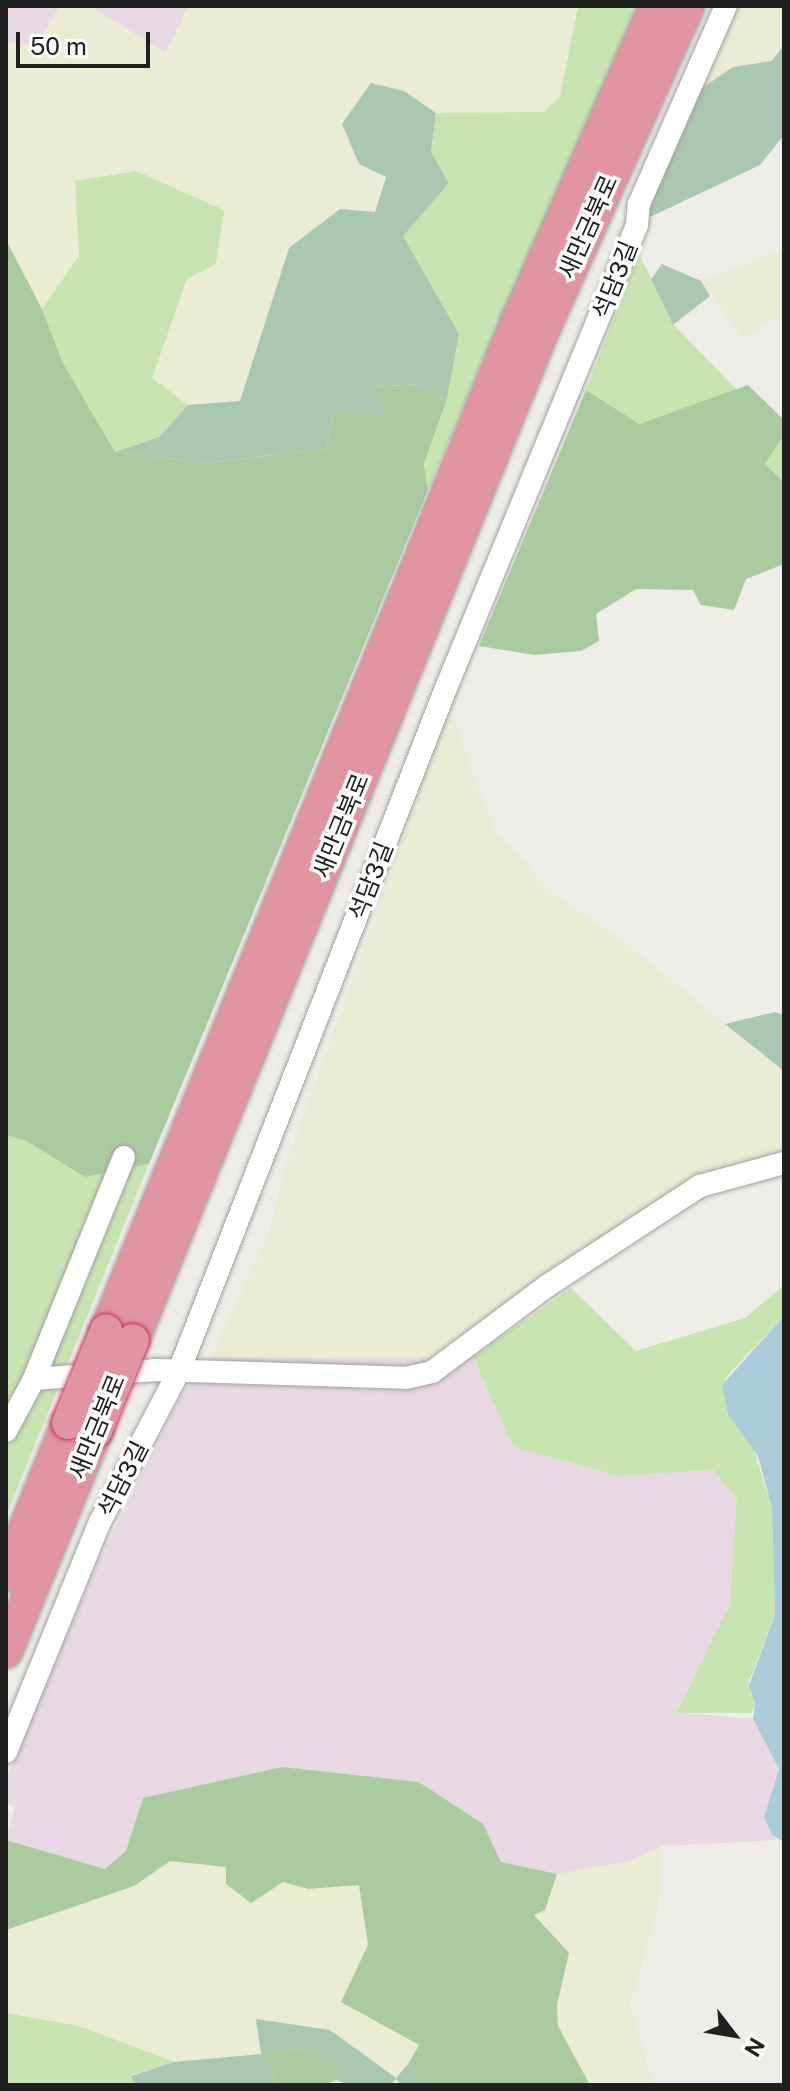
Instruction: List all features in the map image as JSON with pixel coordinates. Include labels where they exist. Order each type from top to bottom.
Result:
[{"type":"highway","name":"새만금북로","points":[[6,1652],[82,1427],[517,322],[656,6]]},
{"type":"highway","name":"새만금북로","points":[[119,1335],[541,335],[688,6]]},
{"type":"highway","name":"새만금북로","points":[[6,1575],[82,1427]]},
{"type":"street","name":"석담3길","points":[[6,1752],[100,1522],[179,1371],[446,688],[637,225],[639,204],[726,6]]},
{"type":"street","points":[[6,1431],[34,1379],[124,1157]]},
{"type":"street","points":[[34,1379],[179,1371],[406,1378],[432,1372],[547,1286],[700,1186],[784,1163]]},
{"type":"shaded area","points":[[6,6],[60,6],[37,44],[6,42]]},
{"type":"shaded area","points":[[90,6],[188,6],[166,53]]},
{"type":"shaded area","points":[[473,1357],[513,1447],[618,1476],[713,1470],[738,1499],[730,1604],[676,1712],[753,1719],[779,1769],[764,1817],[776,1840],[663,1846],[628,1862],[557,1874],[501,1862],[483,1824],[419,1782],[359,1776],[144,1798],[126,1851],[105,1869],[6,1840],[15,1806],[6,1803],[6,1779],[95,1569],[182,1395],[210,1358]]},
{"type":"green space","points":[[60,6],[90,6],[166,53],[188,6],[578,6],[560,97],[543,112],[436,113],[404,91],[375,212],[289,248],[240,401],[188,405],[152,378],[187,279],[79,256],[42,309],[6,240],[6,42],[37,44]]},
{"type":"green space","points":[[578,6],[637,6],[428,490],[424,464],[447,399],[459,334],[402,236],[449,183],[431,152],[436,113],[543,112],[560,97]]},
{"type":"green space","points":[[735,6],[784,6],[784,45],[772,61],[733,67],[693,94]]},
{"type":"green space","points":[[784,45],[784,135],[760,165],[648,218],[649,197],[693,94],[733,67],[772,61]]},
{"type":"green space","points":[[371,83],[404,91],[436,113],[431,152],[449,183],[403,236],[459,334],[447,399],[419,384],[373,387],[386,416],[334,410],[326,449],[205,463],[115,452],[159,437],[188,405],[240,401],[289,248],[340,209],[375,212],[386,177],[359,164],[342,124]]},
{"type":"green space","points":[[136,171],[224,210],[216,264],[187,279],[152,378],[188,405],[159,437],[115,452],[63,363],[42,309],[79,256],[75,181]]},
{"type":"green space","points":[[6,240],[42,309],[63,363],[115,452],[205,463],[326,449],[334,410],[373,387],[419,384],[447,399],[424,464],[428,490],[149,1164],[85,1177],[26,1141],[6,1135]]},
{"type":"green space","points":[[784,249],[784,322],[777,317],[744,339],[701,281]]},
{"type":"green space","points":[[639,254],[674,325],[737,390],[638,424],[586,390]]},
{"type":"green space","points":[[662,264],[701,281],[710,296],[673,325],[651,279]]},
{"type":"green space","points":[[748,385],[784,420],[784,435],[765,464],[784,482],[784,564],[746,579],[734,610],[701,605],[693,590],[636,589],[596,614],[599,641],[581,651],[534,655],[479,646],[586,390],[639,424]]},
{"type":"green space","points":[[784,435],[784,482],[765,464]]},
{"type":"green space","points":[[450,707],[492,825],[548,889],[629,946],[784,1071],[784,1152],[695,1176],[429,1357],[210,1358],[269,1235],[283,1173]]},
{"type":"green space","points":[[775,1012],[784,1015],[784,1071],[725,1024]]},
{"type":"green space","points":[[6,1135],[26,1141],[85,1177],[149,1164],[6,1516]]},
{"type":"green space","points":[[784,1285],[784,1316],[725,1378],[728,1414],[752,1444],[772,1508],[775,1615],[749,1681],[755,1702],[752,1713],[676,1713],[730,1604],[737,1499],[713,1470],[619,1476],[513,1447],[473,1357],[571,1288],[636,1351],[745,1318]]},
{"type":"green space","points":[[282,1767],[419,1782],[483,1824],[501,1862],[557,1874],[545,1910],[534,1915],[569,1953],[557,2005],[558,2026],[590,2085],[425,2085],[408,2064],[419,2045],[341,2002],[368,1945],[359,1885],[308,1889],[283,1882],[251,1903],[226,1884],[226,1867],[170,1861],[134,1886],[6,1930],[6,1840],[105,1869],[126,1851],[143,1798]]},
{"type":"green space","points":[[662,1846],[657,1913],[630,2004],[653,2085],[590,2085],[558,2026],[557,2005],[569,1953],[534,1915],[545,1910],[557,1874],[628,1862]]},
{"type":"green space","points":[[170,1861],[227,1867],[308,1889],[360,1885],[368,1945],[341,2002],[419,2046],[397,2078],[401,2085],[390,2085],[396,2079],[256,2019],[261,2054],[174,2062],[80,2026],[6,2013],[6,1930],[134,1886]]},
{"type":"green space","points":[[6,2013],[80,2026],[174,2062],[131,2075],[135,2085],[6,2085]]},
{"type":"green space","points":[[256,2019],[330,2030],[396,2078],[408,2064],[425,2085],[401,2085],[396,2079],[390,2085],[348,2085],[337,2080],[338,2064],[299,2049],[262,2054],[275,2074],[272,2085],[135,2085],[131,2076],[174,2062],[261,2054]]},
{"type":"green space","points":[[299,2049],[339,2064],[337,2080],[323,2085],[272,2085],[275,2074],[261,2054]]},
{"type":"water","points":[[784,1316],[784,1842],[772,1835],[764,1817],[779,1769],[753,1719],[755,1702],[749,1685],[775,1615],[772,1508],[758,1456],[728,1414],[722,1385]]}]
